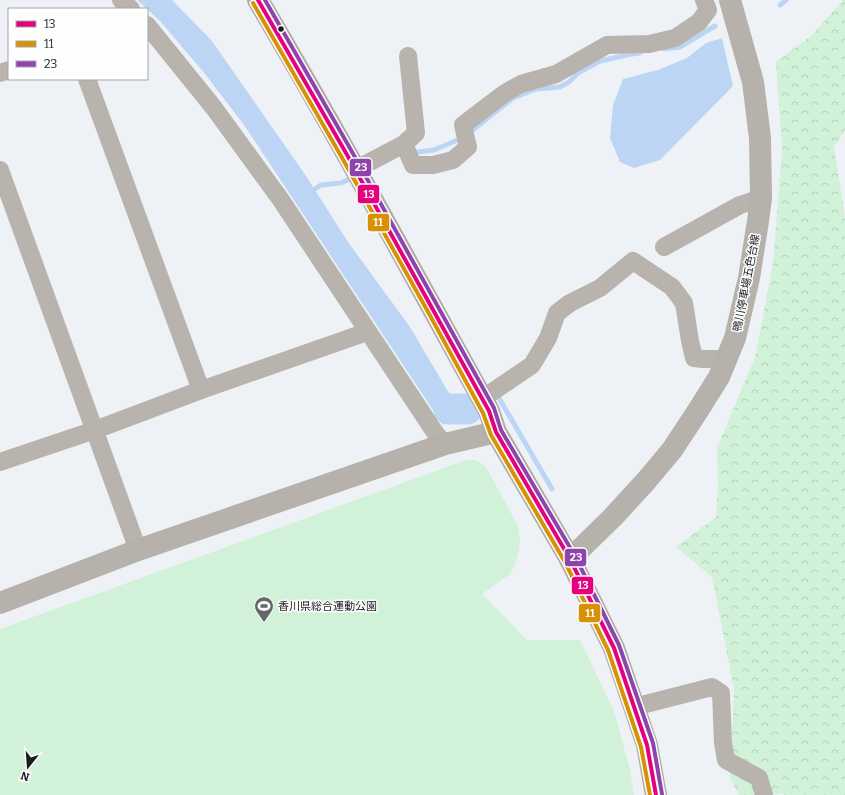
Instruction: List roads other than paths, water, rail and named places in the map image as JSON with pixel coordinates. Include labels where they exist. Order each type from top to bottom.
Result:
[{"type":"main road","points":[[258,0],[361,178],[489,411],[496,432],[570,559],[614,648],[647,745],[656,795]]},
{"type":"main road","name":"鴨川停車場五色台線","points":[[570,559],[618,512],[646,482],[672,450],[719,377],[735,338],[749,278],[758,221],[760,198],[760,138],[753,82],[730,0]]},
{"type":"main road","points":[[0,603],[138,550],[445,444],[496,432]]},
{"type":"street","points":[[121,0],[130,8]]},
{"type":"street","points":[[404,144],[413,165],[433,165],[454,160],[468,147],[463,126],[505,93],[521,84],[556,74],[607,45],[649,44],[675,38],[699,22],[708,10],[704,0]]},
{"type":"street","points":[[148,26],[214,108],[276,194],[367,332],[436,434],[445,444]]},
{"type":"street","points":[[361,178],[366,164],[404,144],[416,134],[408,56]]},
{"type":"street","points":[[87,80],[201,390]]},
{"type":"street","points":[[1,177],[138,550]]},
{"type":"street","points":[[664,247],[740,205],[760,198]]},
{"type":"street","points":[[482,399],[532,365],[548,338],[557,313],[570,303],[600,288],[633,261],[672,288],[684,303],[694,358],[726,359]]},
{"type":"street","points":[[0,462],[95,430],[201,390],[367,332]]},
{"type":"street","points":[[634,707],[712,686],[721,693],[723,743],[726,760],[759,778],[764,795]]},
{"type":"water","points":[[137,0],[172,0],[212,41],[306,176],[348,242],[410,327],[460,414],[443,425],[244,125],[205,74],[160,21],[148,10],[148,8],[146,8]]},
{"type":"water","points":[[722,38],[733,86],[660,160],[634,168],[620,162],[610,138],[613,105],[623,79],[658,70],[687,58],[706,43]]},
{"type":"waterway","points":[[780,5],[786,0]]},
{"type":"waterway","points":[[664,49],[680,47],[715,26]]},
{"type":"waterway","points":[[469,133],[513,98],[536,89],[560,87],[569,82],[578,73],[600,61],[640,53]]},
{"type":"waterway","points":[[411,153],[434,150],[462,138]]},
{"type":"waterway","points":[[310,192],[321,185],[341,183],[354,177]]},
{"type":"waterway","points":[[496,393],[552,489]]},
{"type":"waterway","points":[[449,409],[467,409]]},
{"type":"place","name":"香川県総合運動公園","points":[[264,623]]}]
